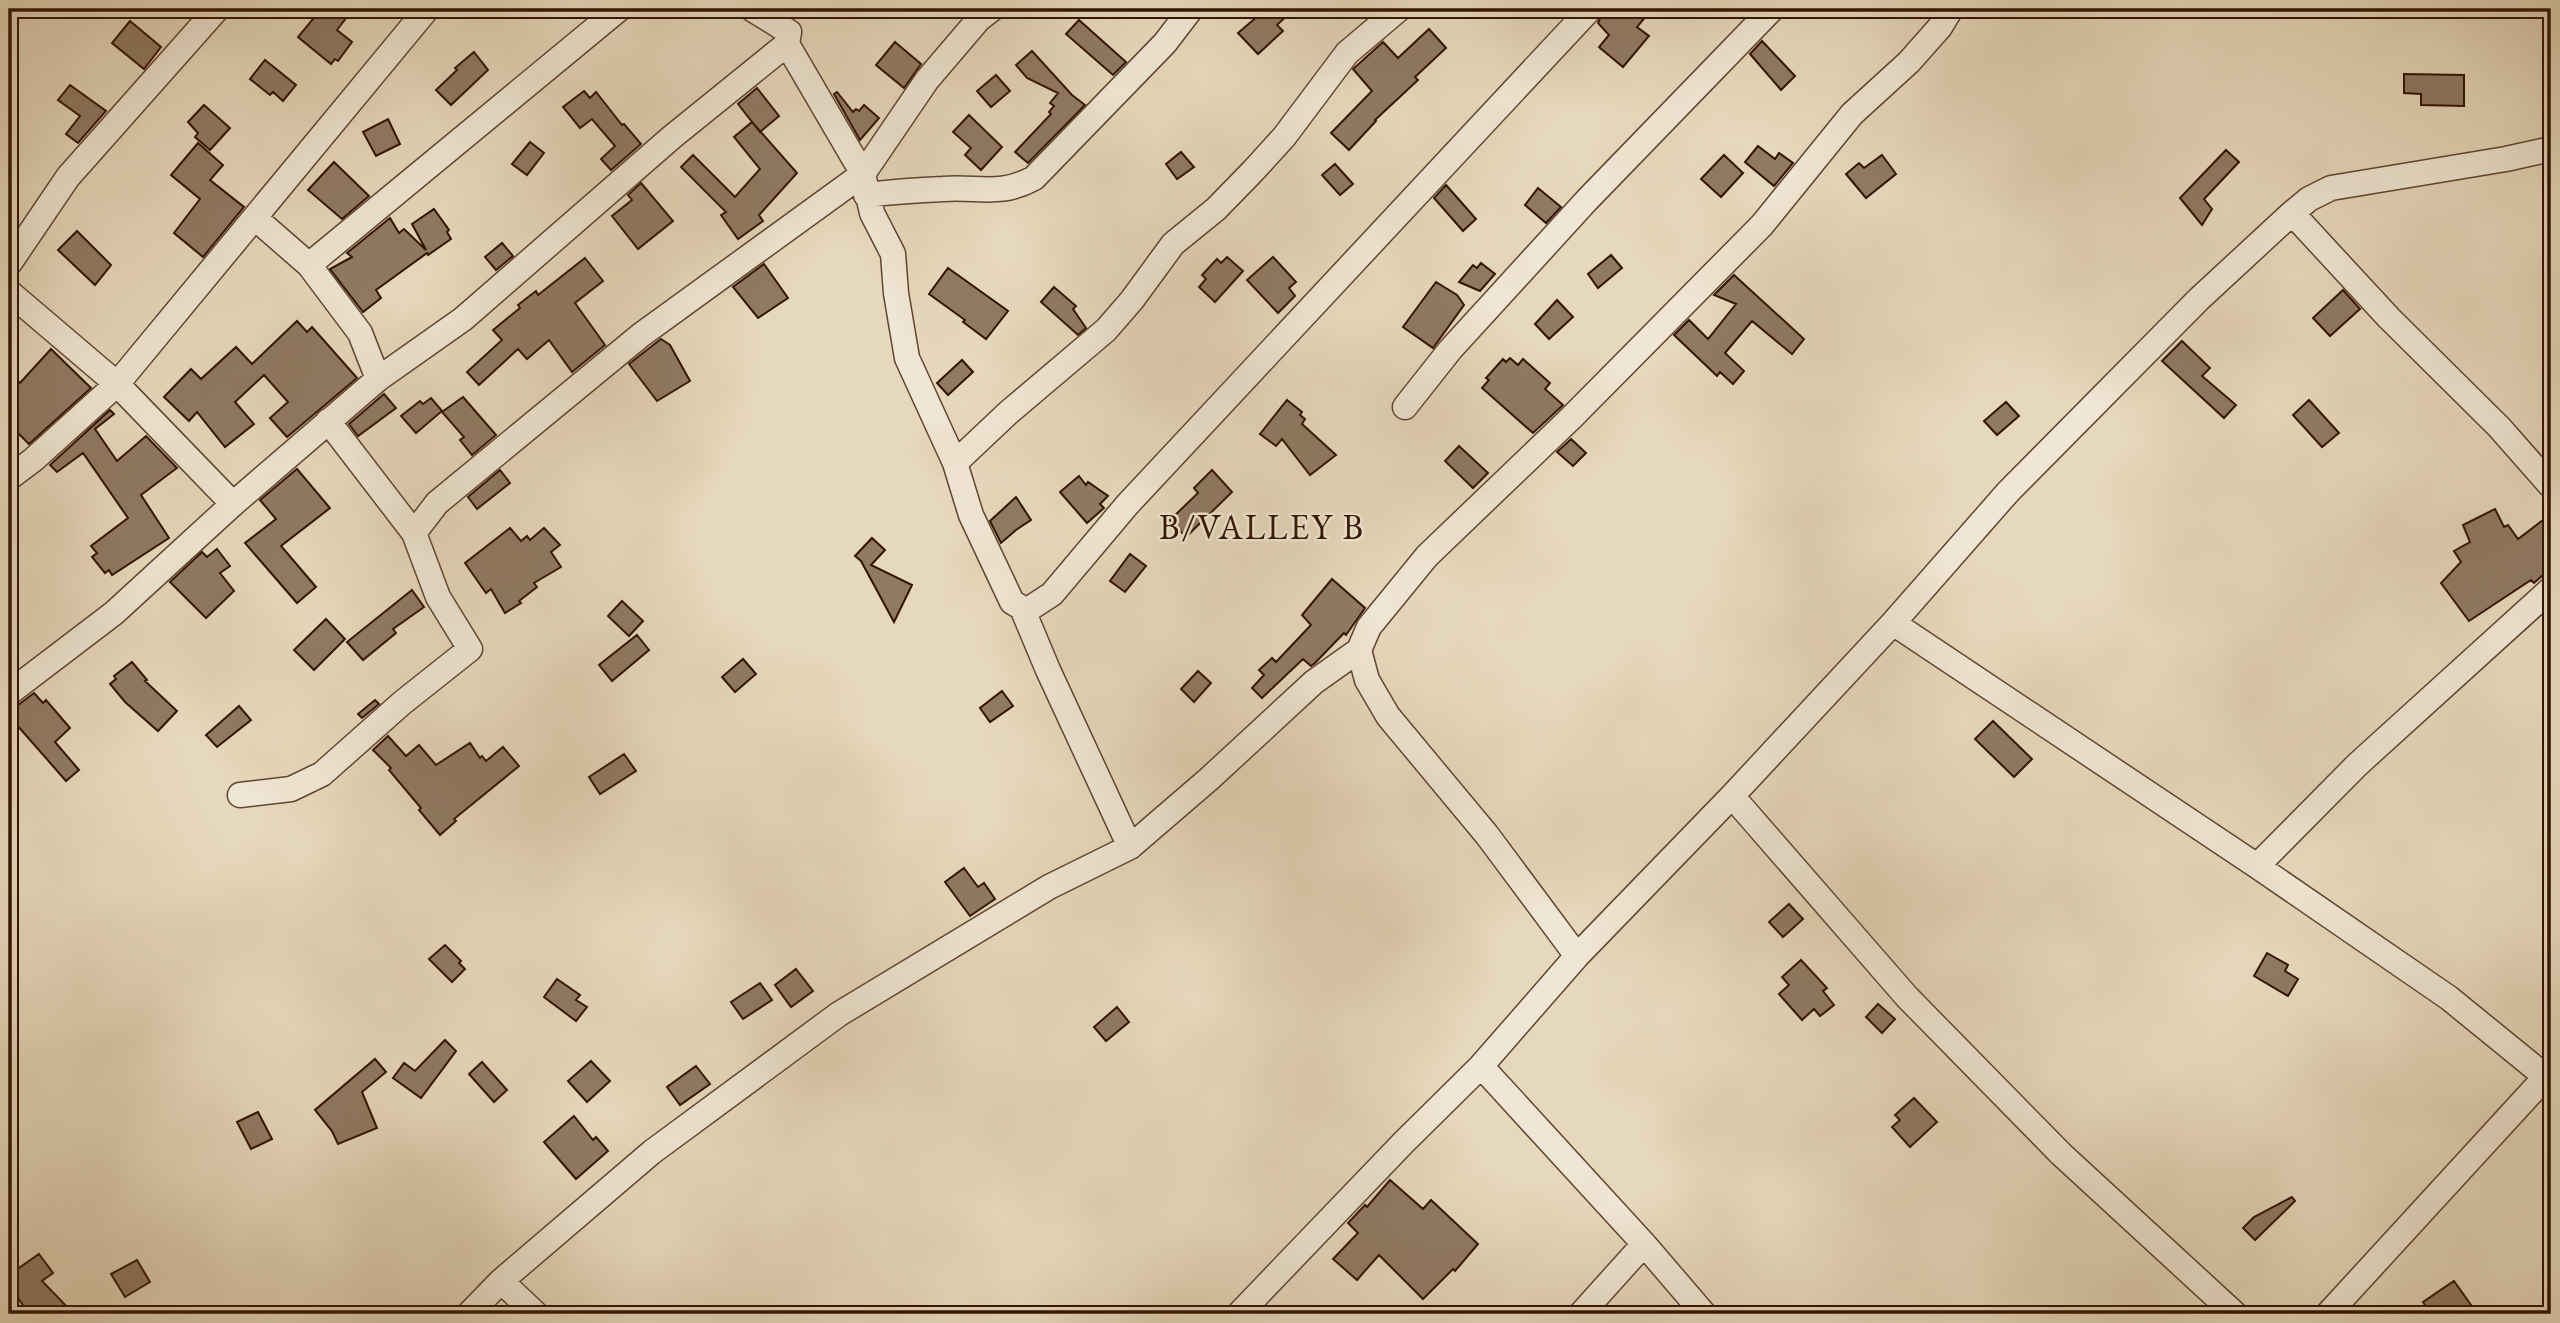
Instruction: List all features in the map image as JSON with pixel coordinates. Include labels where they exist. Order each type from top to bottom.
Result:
[{"type":"street","points":[[9,264],[68,177],[217,9]]},
{"type":"street","points":[[9,478],[33,460],[117,384],[426,9]]},
{"type":"street","points":[[309,265],[619,9]]},
{"type":"street","points":[[752,9],[791,28]]},
{"type":"street","points":[[770,9],[791,28],[893,254],[896,293],[907,358],[955,463],[971,515],[1012,602],[1030,609],[1052,594],[1127,505],[1590,9]]},
{"type":"street","points":[[414,533],[437,503],[641,335],[864,185],[927,80],[979,19],[992,9]]},
{"type":"street","points":[[864,185],[1009,189],[1034,178],[1165,43],[1191,9]]},
{"type":"street","points":[[955,463],[1008,413],[1106,330],[1173,244],[1216,209],[1284,137],[1347,53],[1399,9]]},
{"type":"street","points":[[1405,407],[1450,350],[1569,220],[1772,9]]},
{"type":"street","points":[[469,1314],[501,1281],[652,1152],[839,1014],[1049,887],[1129,847],[1209,779],[1314,682],[1359,650],[1369,627],[1427,556],[1572,417],[1762,225],[1852,114],[1909,62],[1940,27],[1951,9]]},
{"type":"street","points":[[9,693],[114,613],[233,504],[378,379],[463,319],[672,137],[791,28]]},
{"type":"street","points":[[1239,1314],[1481,1066],[1577,956],[1732,796],[1893,623],[2008,492],[2199,299],[2292,213],[2309,199],[2331,188],[2507,159],[2551,149]]},
{"type":"street","points":[[2292,213],[2389,318],[2499,427],[2551,486]]},
{"type":"street","points":[[255,218],[309,265],[360,332],[378,379]]},
{"type":"street","points":[[9,292],[117,384],[233,504]]},
{"type":"street","points":[[240,795],[291,789],[322,774],[402,703],[470,649],[438,597],[414,533],[328,421]]},
{"type":"street","points":[[2257,866],[2357,765],[2551,589]]},
{"type":"street","points":[[1022,608],[1129,847]]},
{"type":"street","points":[[1893,623],[2449,998],[2549,1079],[2328,1314]]},
{"type":"street","points":[[1359,650],[1367,680],[1388,716],[1487,835],[1577,956]]},
{"type":"street","points":[[1732,796],[1907,997],[2061,1154],[2235,1314]]},
{"type":"street","points":[[1481,1066],[1644,1244],[1704,1314]]},
{"type":"street","points":[[1581,1314],[1644,1244]]},
{"type":"street","points":[[501,1281],[536,1314]]},
{"type":"building","points":[[300,9],[353,9],[337,30],[352,42],[338,61],[335,59],[331,64],[298,37],[313,19]]},
{"type":"building","points":[[1266,9],[1294,9],[1277,25],[1283,31],[1258,54],[1238,33]]},
{"type":"building","points":[[1604,9],[1652,9],[1637,27],[1649,36],[1623,67],[1599,47],[1609,35],[1598,23]]},
{"type":"building","points":[[1079,20],[1126,62],[1113,75],[1066,34]]},
{"type":"building","points":[[130,21],[161,47],[144,69],[112,43]]},
{"type":"building","points":[[1429,29],[1446,48],[1415,77],[1418,80],[1375,120],[1349,150],[1331,133],[1372,91],[1353,69],[1383,42],[1398,58]]},
{"type":"building","points":[[1762,41],[1795,76],[1781,90],[1750,54]]},
{"type":"building","points":[[895,42],[921,64],[904,88],[876,65]]},
{"type":"building","points":[[1032,51],[1072,95],[1085,105],[1028,163],[1015,152],[1051,114],[1049,112],[1054,106],[1050,103],[1058,93],[1027,78],[1016,65]]},
{"type":"building","points":[[474,52],[488,70],[451,105],[436,90],[457,70],[455,68]]},
{"type":"building","points":[[265,60],[296,85],[283,101],[273,92],[270,95],[250,79]]},
{"type":"building","points":[[2404,74],[2464,75],[2464,106],[2421,105],[2421,94],[2404,93]]},
{"type":"building","points":[[996,75],[1010,91],[991,107],[977,91]]},
{"type":"building","points":[[70,85],[106,111],[78,143],[66,134],[80,116],[58,100]]},
{"type":"building","points":[[757,88],[779,116],[760,132],[738,104]]},
{"type":"building","points":[[584,91],[590,98],[596,92],[641,144],[611,170],[601,159],[615,146],[592,119],[580,128],[563,107]]},
{"type":"building","points":[[837,92],[853,112],[856,109],[859,111],[864,105],[879,118],[860,140],[834,94]]},
{"type":"building","points":[[204,105],[230,128],[210,150],[195,137],[198,133],[188,122]]},
{"type":"building","points":[[969,115],[1002,147],[981,170],[965,155],[971,148],[953,132]]},
{"type":"building","points":[[388,119],[400,144],[376,156],[363,132]]},
{"type":"building","points":[[752,122],[797,173],[759,215],[763,221],[738,239],[721,215],[726,212],[681,167],[693,155],[735,197],[760,169],[734,137]]},
{"type":"building","points":[[530,142],[544,153],[527,175],[512,164]]},
{"type":"building","points":[[198,143],[223,165],[210,180],[244,207],[203,257],[174,233],[200,199],[171,175]]},
{"type":"building","points":[[1758,146],[1775,159],[1779,153],[1793,163],[1774,186],[1745,162]]},
{"type":"building","points":[[2226,150],[2239,162],[2204,199],[2212,209],[2202,225],[2180,198]]},
{"type":"building","points":[[1181,152],[1194,167],[1177,179],[1166,164]]},
{"type":"building","points":[[1724,155],[1743,173],[1721,197],[1701,179]]},
{"type":"building","points":[[1882,155],[1896,174],[1866,198],[1846,174],[1859,163],[1864,168]]},
{"type":"building","points":[[334,162],[369,196],[342,219],[308,190]]},
{"type":"building","points":[[1335,164],[1353,184],[1340,195],[1322,175]]},
{"type":"building","points":[[641,183],[673,221],[638,249],[612,216],[632,200],[628,195]]},
{"type":"building","points":[[1446,185],[1476,219],[1463,231],[1434,198]]},
{"type":"building","points":[[1538,188],[1561,207],[1546,223],[1525,205]]},
{"type":"building","points":[[434,209],[449,230],[447,232],[451,239],[376,290],[381,298],[363,312],[330,269],[352,257],[347,253],[390,218],[399,233],[404,229],[426,250],[412,224]]},
{"type":"building","points":[[77,231],[111,265],[95,285],[58,250]]},
{"type":"building","points":[[502,243],[513,256],[496,270],[485,257]]},
{"type":"building","points":[[1611,255],[1622,268],[1598,288],[1588,274]]},
{"type":"building","points":[[1227,257],[1243,271],[1215,302],[1199,287],[1206,279],[1202,275],[1217,259],[1221,263]]},
{"type":"building","points":[[1273,257],[1296,282],[1289,288],[1295,296],[1278,313],[1247,280]]},
{"type":"building","points":[[585,258],[603,281],[575,303],[605,345],[572,372],[549,340],[527,359],[518,349],[479,385],[467,372],[502,340],[493,330],[520,308],[518,305],[536,291],[538,295]]},
{"type":"building","points":[[1481,263],[1495,274],[1480,291],[1459,282],[1473,265],[1477,268]]},
{"type":"building","points":[[764,264],[788,298],[758,318],[733,287]]},
{"type":"building","points":[[948,268],[1008,311],[986,339],[929,294]]},
{"type":"building","points":[[1734,275],[1804,339],[1792,354],[1752,321],[1725,353],[1744,371],[1733,384],[1720,372],[1717,376],[1674,335],[1689,320],[1708,339],[1736,304],[1714,295]]},
{"type":"building","points":[[1436,282],[1457,295],[1464,305],[1433,348],[1403,327]]},
{"type":"building","points":[[1054,287],[1076,306],[1073,309],[1086,328],[1078,335],[1041,302]]},
{"type":"building","points":[[2343,290],[2360,309],[2330,336],[2313,318]]},
{"type":"building","points":[[1557,300],[1573,317],[1549,339],[1535,324]]},
{"type":"building","points":[[297,321],[307,332],[312,327],[357,378],[287,437],[270,418],[288,402],[264,375],[235,402],[254,424],[225,447],[197,412],[189,421],[164,397],[191,369],[201,379],[236,347],[252,364]]},
{"type":"building","points":[[661,339],[670,345],[690,381],[657,401],[629,364]]},
{"type":"building","points":[[2182,341],[2210,368],[2202,376],[2236,405],[2224,418],[2162,361]]},
{"type":"building","points":[[51,349],[91,388],[29,444],[9,424],[9,371],[20,383]]},
{"type":"building","points":[[1510,358],[1518,365],[1523,359],[1550,383],[1545,389],[1563,405],[1533,433],[1482,388],[1489,380],[1486,378],[1503,359],[1506,362]]},
{"type":"building","points":[[962,360],[973,372],[948,395],[937,383]]},
{"type":"building","points":[[384,394],[396,408],[358,436],[349,424]]},
{"type":"building","points":[[463,397],[496,435],[472,455],[460,440],[464,437],[442,412]]},
{"type":"building","points":[[431,398],[442,411],[416,433],[401,416],[420,401],[423,404]]},
{"type":"building","points":[[1287,400],[1302,412],[1300,415],[1305,419],[1302,424],[1336,455],[1310,475],[1282,439],[1276,446],[1260,434]]},
{"type":"building","points":[[2309,400],[2339,433],[2322,447],[2293,415]]},
{"type":"building","points":[[2006,402],[2019,416],[1997,435],[1984,421]]},
{"type":"building","points":[[110,410],[114,414],[95,429],[117,461],[146,436],[177,468],[141,495],[169,538],[112,575],[109,570],[105,573],[92,557],[97,553],[91,546],[128,518],[83,453],[57,472],[50,465]]},
{"type":"building","points":[[1571,439],[1586,453],[1573,466],[1557,452]]},
{"type":"building","points":[[1459,446],[1488,473],[1473,488],[1445,461]]},
{"type":"building","points":[[297,469],[330,508],[281,546],[316,587],[297,603],[245,543],[276,519],[260,500]]},
{"type":"building","points":[[500,470],[510,483],[477,509],[468,497]]},
{"type":"building","points":[[1212,470],[1232,492],[1186,537],[1170,520],[1198,493],[1194,488]]},
{"type":"building","points":[[1079,476],[1086,485],[1088,482],[1108,496],[1100,504],[1104,508],[1087,523],[1060,492]]},
{"type":"building","points":[[1016,497],[1031,520],[1001,543],[990,521]]},
{"type":"building","points":[[2495,509],[2504,527],[2508,525],[2518,539],[2543,520],[2551,531],[2551,568],[2534,583],[2531,580],[2469,621],[2441,583],[2461,562],[2454,551],[2470,542],[2463,525]]},
{"type":"building","points":[[510,528],[521,541],[527,536],[530,540],[544,528],[560,545],[551,552],[561,567],[534,583],[537,587],[519,601],[521,603],[505,613],[491,589],[486,593],[465,563]]},
{"type":"building","points":[[872,538],[885,550],[871,565],[912,585],[894,622],[861,561],[855,556]]},
{"type":"building","points":[[217,549],[230,566],[220,573],[234,591],[206,618],[170,582],[202,552],[207,557]]},
{"type":"building","points":[[1130,554],[1146,566],[1125,592],[1110,581]]},
{"type":"building","points":[[1332,579],[1365,608],[1346,635],[1344,633],[1315,663],[1311,666],[1303,659],[1262,698],[1252,688],[1264,675],[1259,670],[1272,658],[1276,662],[1311,625],[1302,615]]},
{"type":"building","points":[[412,590],[424,607],[393,629],[396,633],[363,660],[347,642]]},
{"type":"building","points":[[622,601],[643,621],[629,636],[608,616]]},
{"type":"building","points":[[326,619],[345,639],[314,670],[294,650]]},
{"type":"building","points":[[637,635],[649,650],[612,681],[599,665]]},
{"type":"building","points":[[743,659],[756,674],[735,692],[722,677]]},
{"type":"building","points":[[132,662],[147,680],[145,681],[177,711],[158,731],[125,702],[110,684],[116,679],[114,676]]},
{"type":"building","points":[[1198,671],[1211,683],[1194,702],[1181,689]]},
{"type":"building","points":[[1002,691],[1013,706],[990,722],[980,708]]},
{"type":"building","points":[[34,693],[43,703],[46,700],[70,728],[55,742],[79,770],[66,781],[9,716],[9,708]]},
{"type":"building","points":[[375,700],[379,704],[362,718],[358,714]]},
{"type":"building","points":[[239,706],[251,720],[217,747],[206,735]]},
{"type":"building","points":[[1993,721],[2032,759],[2014,777],[1975,739]]},
{"type":"building","points":[[388,736],[406,756],[419,745],[436,765],[470,743],[480,758],[482,756],[486,761],[503,747],[519,766],[454,819],[456,821],[440,835],[389,770],[391,768],[373,750]]},
{"type":"building","points":[[624,754],[636,771],[600,794],[589,777]]},
{"type":"building","points":[[964,868],[978,887],[984,883],[995,899],[970,916],[945,882]]},
{"type":"building","points":[[1789,904],[1803,919],[1783,937],[1769,922]]},
{"type":"building","points":[[445,945],[465,969],[452,982],[429,959]]},
{"type":"building","points":[[2267,953],[2288,965],[2285,971],[2298,979],[2288,996],[2254,976]]},
{"type":"building","points":[[1801,960],[1827,988],[1823,991],[1834,1005],[1820,1016],[1814,1009],[1802,1020],[1779,994],[1789,985],[1782,977]]},
{"type":"building","points":[[796,969],[813,991],[791,1007],[775,985]]},
{"type":"building","points":[[557,979],[580,995],[576,1000],[587,1007],[576,1021],[544,997]]},
{"type":"building","points":[[760,983],[772,1000],[743,1019],[731,1002]]},
{"type":"building","points":[[1878,1004],[1895,1019],[1882,1033],[1866,1017]]},
{"type":"building","points":[[1117,1007],[1129,1022],[1106,1041],[1094,1027]]},
{"type":"building","points":[[445,1040],[456,1051],[421,1098],[393,1078],[404,1063],[415,1071]]},
{"type":"building","points":[[375,1059],[386,1072],[362,1092],[377,1128],[338,1144],[332,1131],[315,1110]]},
{"type":"building","points":[[591,1061],[610,1081],[587,1102],[568,1081]]},
{"type":"building","points":[[482,1062],[507,1090],[494,1102],[469,1074]]},
{"type":"building","points":[[696,1066],[710,1084],[680,1105],[667,1087]]},
{"type":"building","points":[[1914,1098],[1937,1122],[1910,1147],[1892,1127],[1900,1120],[1895,1115]]},
{"type":"building","points":[[258,1112],[272,1139],[251,1149],[237,1122]]},
{"type":"building","points":[[574,1116],[593,1140],[596,1137],[608,1151],[576,1179],[544,1142]]},
{"type":"building","points":[[1390,1180],[1423,1209],[1431,1200],[1478,1244],[1455,1271],[1453,1269],[1423,1299],[1379,1255],[1357,1280],[1333,1259],[1358,1233],[1348,1223],[1365,1205],[1367,1207]]},
{"type":"building","points":[[2292,1197],[2295,1201],[2255,1240],[2243,1228],[2254,1217]]},
{"type":"building","points":[[39,1254],[53,1273],[42,1281],[74,1314],[29,1314],[9,1285],[9,1275]]},
{"type":"building","points":[[137,1260],[150,1282],[125,1297],[111,1274]]},
{"type":"building","points":[[2454,1281],[2471,1305],[2457,1314],[2431,1314],[2423,1302]]},
{"type":"district","name":"B/VALLEY B","points":[[1262,527]]}]
